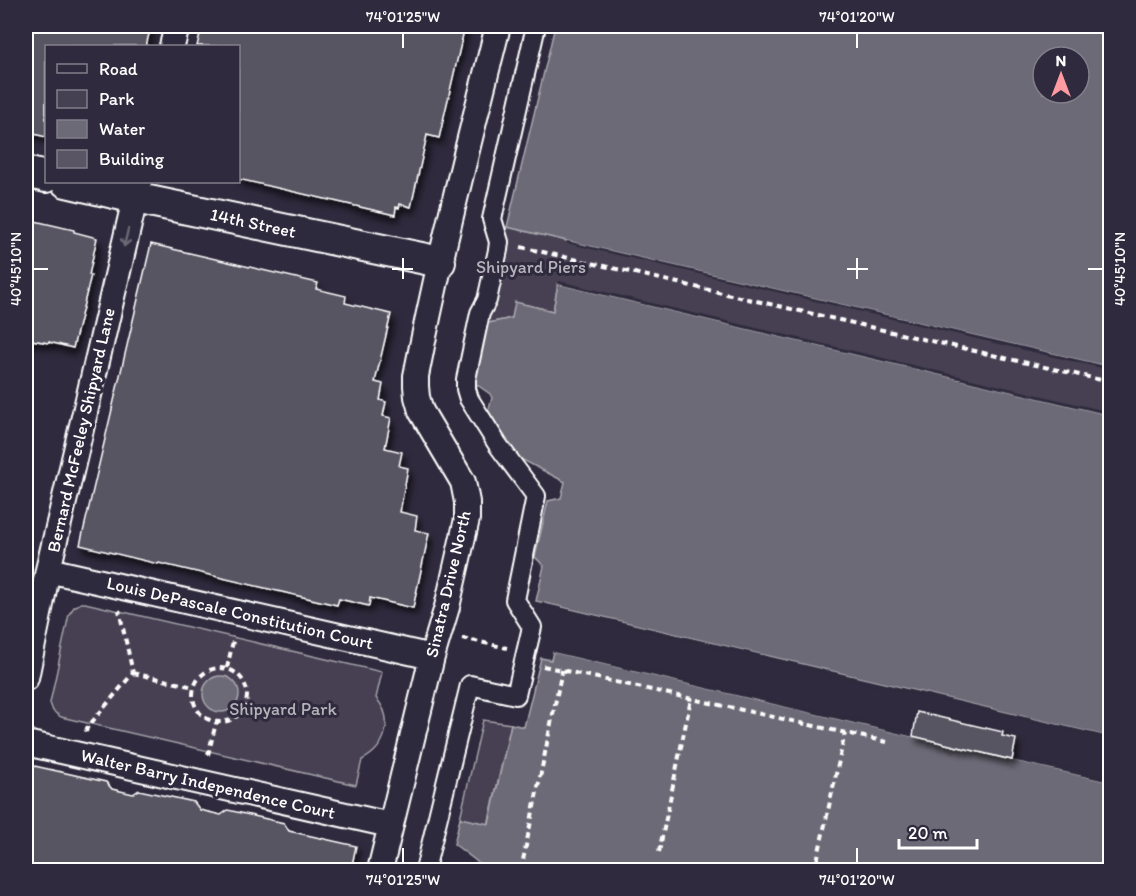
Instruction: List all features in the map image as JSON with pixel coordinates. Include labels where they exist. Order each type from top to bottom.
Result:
[{"type":"street","points":[[172,45],[177,26]]},
{"type":"street","name":"Sinatra Drive North","points":[[380,870],[467,519],[467,502],[463,482],[421,411],[416,386],[440,262],[498,26]]},
{"type":"street","points":[[425,870],[470,685],[516,695],[532,627],[515,600],[536,496],[498,445],[469,399],[466,379],[477,324],[487,300],[499,242],[492,219],[536,26]]},
{"type":"street","points":[[26,172],[45,177]]},
{"type":"street","name":"14th Street","points":[[75,183],[137,190],[440,262]]},
{"type":"street","name":"Bernard McFeeley Shipyard Lane","points":[[26,678],[48,570],[137,190]]},
{"type":"street","name":"Louis DePascale Constitution Court","points":[[48,570],[432,657]]},
{"type":"street","name":"Walter Barry Independence Court","points":[[26,743],[390,825]]},
{"type":"path","points":[[499,242],[1110,382]]},
{"type":"path","points":[[118,607],[133,673]]},
{"type":"path","points":[[227,669],[234,635]]},
{"type":"path","points":[[455,637],[526,651]]},
{"type":"path","points":[[540,665],[886,742]]},
{"type":"path","points":[[219,668],[236,672],[246,687],[248,696],[246,705],[242,713],[234,719],[216,723],[207,720],[195,706],[194,687],[203,674],[210,670],[219,668]]},
{"type":"path","points":[[521,870],[562,670]]},
{"type":"path","points":[[133,673],[194,687]]},
{"type":"path","points":[[87,728],[133,673]]},
{"type":"path","points":[[658,852],[691,699]]},
{"type":"path","points":[[208,755],[216,723]]},
{"type":"path","points":[[815,870],[845,733]]},
{"type":"green space","name":"Shipyard Piers","points":[[507,227],[1110,367],[1110,415],[558,284],[553,311],[516,303],[512,318],[484,324]]},
{"type":"green space","name":"Shipyard Park","points":[[81,603],[382,672],[376,698],[385,715],[386,724],[382,741],[370,755],[362,760],[356,785],[61,717],[53,711],[50,703],[69,614]]},
{"type":"green space","points":[[483,720],[511,724],[488,825],[460,818]]},
{"type":"water","points":[[555,26],[1101,26],[1110,28],[1110,367],[507,227]]},
{"type":"water","points":[[558,284],[1110,415],[1110,737],[536,601],[544,566],[535,557],[548,501],[561,498],[565,482],[519,458],[487,415],[492,398],[490,394],[473,382],[484,324],[512,318],[515,302],[553,311]]},
{"type":"water","points":[[553,652],[1110,782],[1110,870],[488,870],[454,844],[460,818],[489,824],[511,724],[524,727],[541,658],[551,660]]},
{"type":"water","points":[[221,676],[234,681],[239,694],[234,707],[221,712],[208,707],[203,694],[208,681]]},
{"type":"pier","points":[[567,241],[1110,367],[1110,370],[566,243]]},
{"type":"pier","points":[[559,281],[1110,412],[1110,415],[558,284]]},
{"type":"pier","points":[[542,603],[1110,737],[1110,740],[543,606]]},
{"type":"pier","points":[[552,649],[1110,779],[1110,782],[553,652]]},
{"type":"building","points":[[26,26],[151,26],[146,45],[45,45],[45,137],[26,132]]},
{"type":"building","points":[[202,26],[465,26],[439,138],[427,135],[411,207],[400,204],[399,208],[396,207],[395,215],[240,179],[240,45],[197,45]]},
{"type":"building","points":[[26,219],[97,238],[89,275],[91,275],[73,348],[26,339]]},
{"type":"building","points":[[151,244],[318,283],[316,289],[346,296],[345,303],[391,314],[375,382],[383,384],[380,400],[386,402],[383,416],[391,418],[385,448],[402,452],[399,466],[408,468],[400,512],[417,516],[415,530],[429,533],[413,608],[370,598],[369,606],[339,599],[337,605],[80,545]]},
{"type":"building","points":[[917,712],[1003,732],[1002,736],[1016,739],[1012,760],[913,736]]},
{"type":"building","points":[[30,765],[106,782],[112,789],[133,794],[139,790],[194,802],[200,810],[221,815],[228,810],[284,823],[289,831],[356,846],[351,870],[26,870],[26,785]]}]
